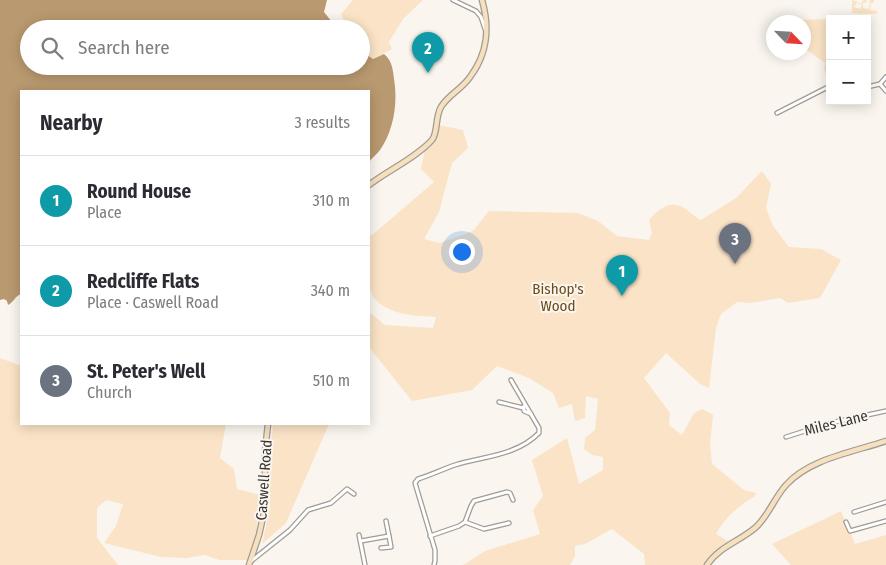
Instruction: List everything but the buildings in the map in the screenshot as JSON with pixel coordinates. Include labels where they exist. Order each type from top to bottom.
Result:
[{"type":"street","points":[[453,0],[476,11],[482,17],[483,25],[487,32]]},
{"type":"street","points":[[370,184],[414,155],[432,140],[439,110],[447,98],[470,77],[483,52],[487,32],[487,17],[482,0]]},
{"type":"street","points":[[871,86],[880,84],[886,77]]},
{"type":"street","points":[[880,84],[886,91]]},
{"type":"street","points":[[777,113],[826,88]]},
{"type":"street","points":[[782,110],[784,116]]},
{"type":"street","points":[[434,565],[435,550],[414,483],[418,479],[455,465],[486,459],[527,443],[539,433],[539,428],[511,380]]},
{"type":"street","points":[[499,402],[523,408],[526,413],[531,414]]},
{"type":"street","points":[[523,408],[525,403]]},
{"type":"street","name":"Miles Lane","points":[[786,437],[820,426],[886,411]]},
{"type":"street","name":"Caswell Road","points":[[250,564],[265,508],[265,451],[268,425]]},
{"type":"street","points":[[707,565],[714,554],[756,528],[780,491],[801,471],[819,462],[886,441]]},
{"type":"street","points":[[250,564],[290,530],[308,510],[331,503],[347,489],[354,494]]},
{"type":"street","points":[[430,536],[465,522],[472,504],[476,500],[506,492],[510,493],[513,500]]},
{"type":"street","points":[[854,512],[886,502]]},
{"type":"street","points":[[381,548],[393,546],[388,536],[386,521]]},
{"type":"street","points":[[846,522],[850,531],[886,521]]},
{"type":"street","points":[[465,522],[484,528],[509,523]]},
{"type":"street","points":[[359,535],[365,565]]},
{"type":"street","points":[[361,541],[388,536]]},
{"type":"green space","points":[[353,0],[423,0],[403,19],[389,42],[392,49],[373,59],[370,58],[370,20],[344,20],[341,14]]},
{"type":"green space","points":[[852,0],[858,2],[854,7],[860,9],[862,4],[858,4],[862,3],[863,0],[867,0],[866,3],[863,3],[863,8],[869,9],[870,0],[874,0],[874,3],[871,3],[870,10],[877,11],[878,5],[877,14],[852,13]]},
{"type":"green space","points":[[826,19],[826,75],[825,63],[811,53],[811,20]]},
{"type":"green space","name":"Bishop's Wood","points":[[438,125],[463,130],[468,148],[452,163],[439,212],[424,239],[440,243],[473,231],[489,211],[578,213],[598,221],[617,236],[649,240],[652,233],[649,220],[663,208],[671,205],[680,206],[701,220],[736,198],[762,171],[771,184],[766,208],[773,226],[789,247],[821,249],[841,260],[820,298],[788,303],[780,298],[750,303],[737,302],[721,314],[716,328],[709,388],[700,384],[666,353],[644,378],[670,413],[669,425],[682,435],[694,413],[702,409],[713,415],[710,444],[712,464],[744,490],[756,493],[753,498],[742,504],[725,520],[719,529],[716,534],[728,541],[730,546],[709,565],[645,565],[644,554],[612,529],[585,544],[575,546],[575,556],[570,565],[463,565],[485,551],[540,534],[533,510],[543,496],[532,460],[567,438],[579,484],[603,470],[603,457],[592,455],[584,449],[585,438],[595,430],[598,399],[586,396],[585,418],[575,421],[572,404],[559,408],[553,393],[529,378],[497,366],[472,390],[412,401],[370,348],[370,313],[385,325],[433,328],[436,317],[403,314],[387,308],[374,298],[370,288],[370,234],[371,236],[434,182],[421,169],[425,149]]},
{"type":"green space","points":[[0,358],[20,366],[20,425],[226,425],[220,458],[234,469],[237,489],[260,495],[256,535],[247,560],[219,560],[205,555],[187,558],[161,557],[104,543],[116,526],[123,504],[106,500],[97,508],[97,538],[118,565],[0,565]]},
{"type":"green space","points":[[273,425],[329,425],[286,523],[262,544],[270,508],[270,450]]},
{"type":"green space","points":[[841,511],[855,544],[886,535],[886,565],[791,565],[772,544]]},
{"type":"shaded area","points":[[0,0],[327,0],[324,12],[330,20],[20,20],[20,75],[370,75],[370,57],[373,59],[384,54],[389,59],[392,65],[395,88],[394,116],[385,142],[370,161],[370,90],[20,90],[20,294],[8,305],[4,299],[0,300]]},
{"type":"place","name":"Redcliffe Flats","points":[[428,73]]},
{"type":"place","name":"St. Peter's Well","points":[[735,264]]},
{"type":"place","name":"Round House","points":[[622,296]]}]
